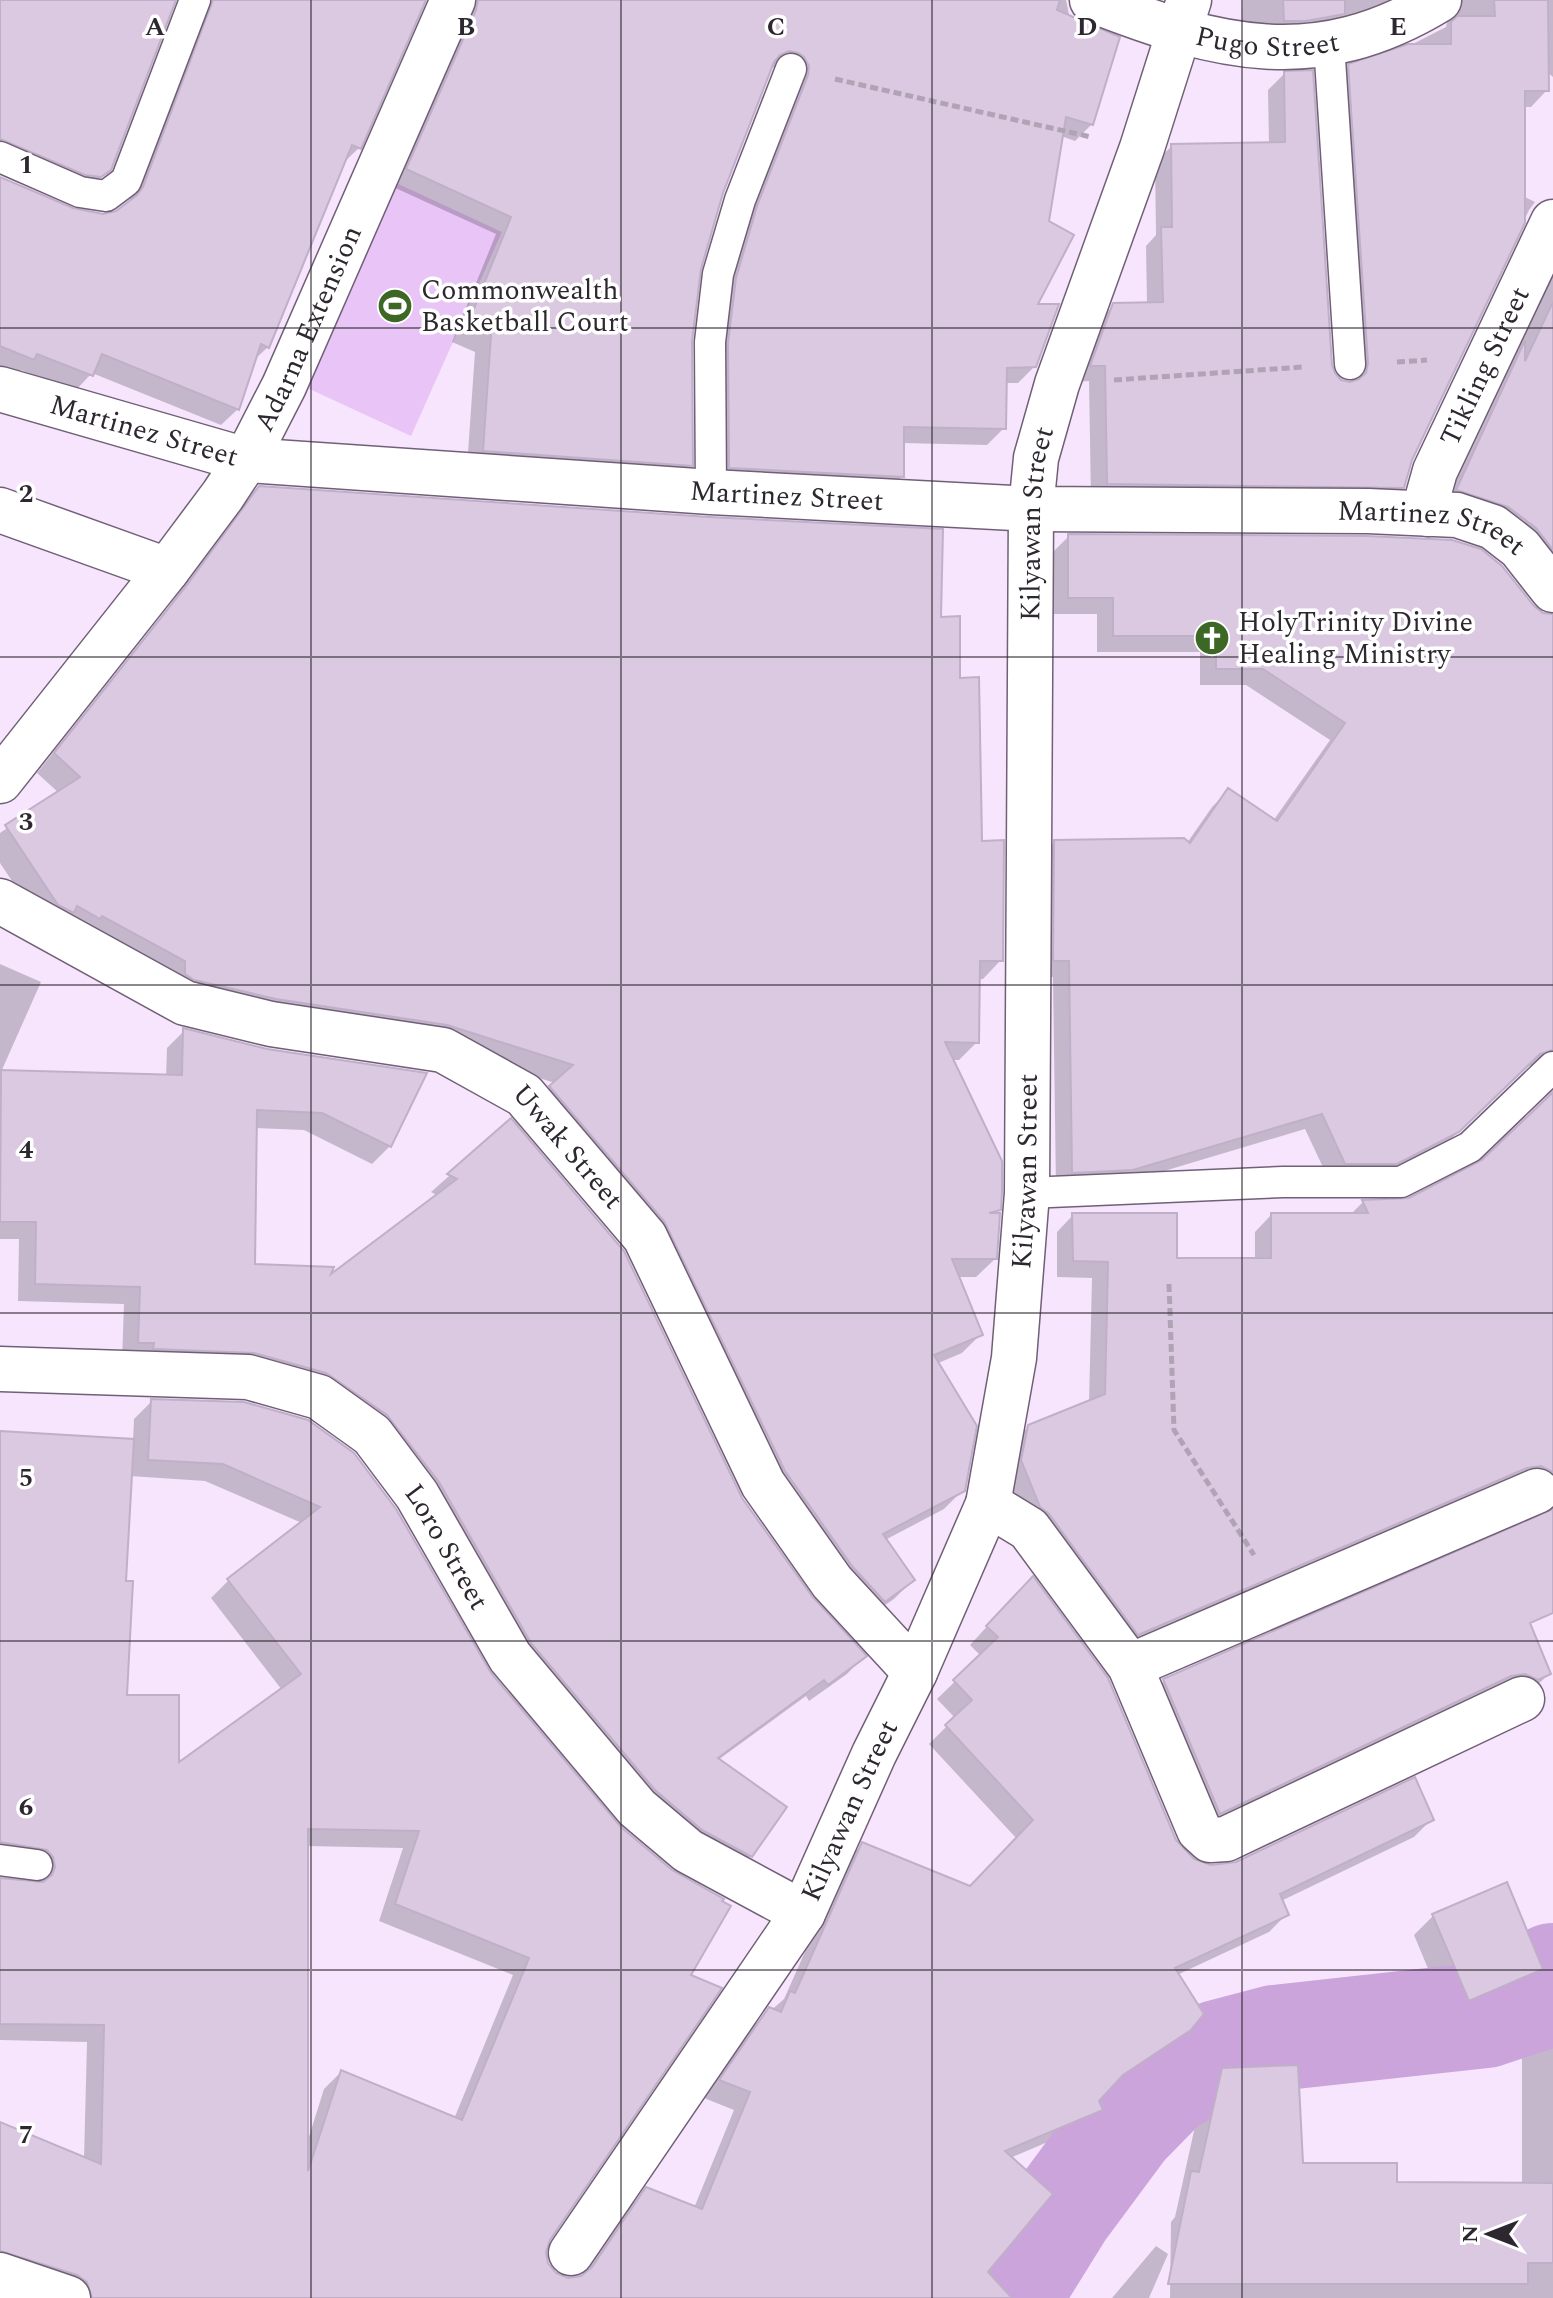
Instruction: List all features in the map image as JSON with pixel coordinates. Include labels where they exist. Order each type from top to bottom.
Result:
[{"type":"street","name":"Adarna Extension","points":[[0,781],[167,570],[246,460],[284,386],[453,0]]},
{"type":"street","name":"Pugo Street","points":[[1092,0],[1184,16],[1233,44],[1281,49],[1329,44],[1380,30],[1439,0]]},
{"type":"street","name":"Kilyawan Street","points":[[571,2253],[803,1913],[874,1754],[915,1672],[988,1504],[1014,1358],[1027,1193],[1031,509],[1036,458],[1057,384],[1142,148],[1184,16]]},
{"type":"street","name":"Tikling Street","points":[[1428,514],[1428,496],[1435,471],[1553,222]]},
{"type":"street","name":"Martinez Street","points":[[0,389],[246,460],[711,492],[1031,509],[1368,511],[1457,515],[1493,527],[1520,548],[1553,590]]},
{"type":"street","points":[[0,510],[167,570]]},
{"type":"street","name":"Uwak Street","points":[[0,901],[185,1003],[271,1024],[443,1050],[524,1095],[645,1237],[763,1484],[832,1582],[915,1672]]},
{"type":"street","name":"Loro Street","points":[[0,1369],[248,1377],[319,1397],[372,1435],[417,1495],[510,1657],[637,1808],[688,1851],[803,1913]]},
{"type":"street","points":[[1130,1666],[1537,1491]]},
{"type":"street","points":[[988,1504],[1029,1529],[1130,1666],[1199,1830],[1210,1840],[1226,1839],[1522,1699]]},
{"type":"street","points":[[0,2275],[68,2298]]},
{"type":"lane","points":[[0,157],[80,192],[106,196],[126,181],[195,0]]},
{"type":"lane","points":[[1329,44],[1350,364]]},
{"type":"lane","points":[[711,492],[710,342],[718,274],[740,200],[791,69]]},
{"type":"lane","points":[[1027,1193],[1283,1182],[1401,1182],[1470,1147],[1553,1067]]},
{"type":"lane","points":[[0,1860],[37,1865]]},
{"type":"path","points":[[791,69],[1142,148]]},
{"type":"path","points":[[1057,384],[1488,357]]},
{"type":"path","points":[[1169,1284],[1174,1430],[1282,1600]]},
{"type":"shaded area","name":"Commonwealth Basketball Court","points":[[379,175],[502,232],[411,436],[288,379]]},
{"type":"building","points":[[0,0],[176,0],[111,170],[101,177],[85,175],[0,139]]},
{"type":"building","points":[[213,0],[426,0],[361,149],[352,145],[269,348],[261,344],[239,410],[102,354],[93,376],[37,354],[34,360],[0,346],[0,177],[73,208],[103,214],[116,211],[137,195],[143,187]]},
{"type":"building","points":[[478,0],[1060,0],[1057,10],[1120,37],[1093,125],[1066,117],[1049,221],[1074,235],[1038,304],[1059,304],[1036,367],[1007,368],[1006,429],[904,427],[904,477],[729,468],[728,343],[736,278],[757,206],[808,75],[809,66],[804,57],[789,51],[774,62],[723,193],[701,269],[692,342],[693,466],[483,451],[491,335],[467,326],[511,217],[406,169]]},
{"type":"building","points":[[1283,0],[1345,0],[1345,14],[1306,21],[1284,21]]},
{"type":"building","points":[[1494,0],[1548,0],[1549,91],[1525,91],[1525,223],[1412,460],[1404,488],[1107,484],[1105,366],[1090,366],[1113,303],[1163,302],[1161,227],[1172,227],[1171,144],[1285,142],[1284,71],[1313,70],[1332,365],[1341,380],[1350,382],[1359,379],[1366,373],[1368,363],[1348,64],[1408,44],[1451,44],[1451,22],[1457,16],[1495,16]]},
{"type":"building","points":[[1553,302],[1553,550],[1536,528],[1508,507],[1456,490],[1525,340],[1525,361]]},
{"type":"building","points":[[259,486],[709,517],[943,529],[941,617],[960,616],[960,678],[979,677],[982,841],[1004,840],[1003,961],[980,961],[979,1043],[945,1042],[1002,1161],[1002,1192],[1001,1210],[989,1213],[1000,1213],[997,1259],[952,1259],[983,1335],[934,1355],[977,1426],[965,1491],[883,1534],[915,1580],[885,1602],[852,1566],[785,1471],[664,1221],[549,1086],[573,1065],[447,1025],[276,999],[194,980],[185,974],[185,961],[102,916],[100,919],[77,906],[74,913],[58,905],[5,825],[80,777],[54,753],[187,585]]},
{"type":"building","points":[[1068,534],[1367,536],[1452,540],[1481,549],[1502,566],[1534,606],[1543,613],[1553,614],[1553,1050],[1540,1054],[1459,1132],[1397,1164],[1345,1164],[1322,1114],[1133,1170],[1072,1173],[1069,961],[1053,961],[1054,840],[1184,838],[1190,843],[1228,788],[1277,821],[1345,723],[1263,669],[1216,669],[1216,636],[1113,636],[1113,598],[1068,598]]},
{"type":"building","points":[[183,1028],[267,1049],[427,1073],[391,1147],[322,1113],[257,1110],[255,1264],[334,1267],[331,1274],[457,1179],[447,1174],[511,1118],[624,1251],[742,1498],[812,1596],[867,1656],[828,1685],[824,1680],[718,1758],[787,1807],[752,1857],[702,1830],[655,1790],[531,1643],[439,1482],[387,1415],[326,1373],[254,1353],[153,1349],[154,1343],[138,1343],[140,1287],[35,1284],[36,1222],[0,1222],[1,1070],[182,1075]]},
{"type":"building","points":[[1553,1092],[1553,1472],[1541,1466],[1527,1468],[1138,1635],[1049,1514],[1040,1507],[1021,1460],[1028,1425],[1105,1394],[1108,1262],[1073,1261],[1072,1213],[1177,1213],[1177,1258],[1271,1258],[1271,1213],[1368,1213],[1362,1200],[1409,1198],[1482,1160]]},
{"type":"building","points":[[151,1399],[244,1402],[308,1420],[354,1453],[396,1509],[491,1673],[621,1827],[672,1870],[731,1906],[691,1975],[722,1988],[550,2240],[546,2252],[548,2263],[556,2273],[568,2278],[581,2276],[592,2267],[646,2187],[702,2209],[750,2092],[719,2080],[769,2007],[781,2012],[790,1991],[795,1993],[862,1842],[970,1886],[1033,1820],[945,1725],[972,1700],[953,1680],[998,1637],[986,1626],[1033,1576],[1108,1678],[1176,1840],[1194,1859],[1211,1865],[1236,1862],[1415,1777],[1434,1820],[1280,1894],[1289,1915],[1175,1968],[1204,2014],[1191,2030],[1123,2075],[1099,2101],[1103,2110],[1005,2151],[1053,2194],[988,2272],[1012,2298],[92,2298],[87,2282],[77,2275],[0,2251],[0,2122],[101,2164],[104,2025],[0,2024],[0,1878],[43,1882],[52,1875],[55,1867],[53,1857],[47,1850],[0,1842],[0,1431],[134,1439],[126,1581],[133,1581],[127,1695],[179,1695],[179,1762],[301,1674],[227,1579],[320,1507],[223,1464],[148,1460]],"holes":[[[308,1829],[419,1831],[395,1904],[529,1958],[462,2120],[341,2070],[308,2171]]]},
{"type":"building","points":[[1553,1509],[1553,1613],[1530,1623],[1551,1674],[1538,1680],[1525,1674],[1511,1676],[1220,1814],[1163,1679]]},
{"type":"building","points":[[1507,1882],[1543,1969],[1469,2001],[1432,1914]]},
{"type":"building","points":[[1298,2065],[1303,2163],[1397,2163],[1397,2182],[1553,2183],[1553,2263],[1528,2263],[1528,2284],[1168,2284],[1191,2171],[1199,2172],[1222,2068]]},
{"type":"waterway","points":[[1007,2298],[1061,2211],[1124,2126],[1165,2084],[1218,2053],[1275,2038],[1485,2015],[1534,1999],[1553,1976]]},
{"type":"place","name":"Commonwealth Basketball Court","points":[[395,306]]},
{"type":"place","name":"HolyTrinity Divine Healing Ministry","points":[[1212,638]]}]
